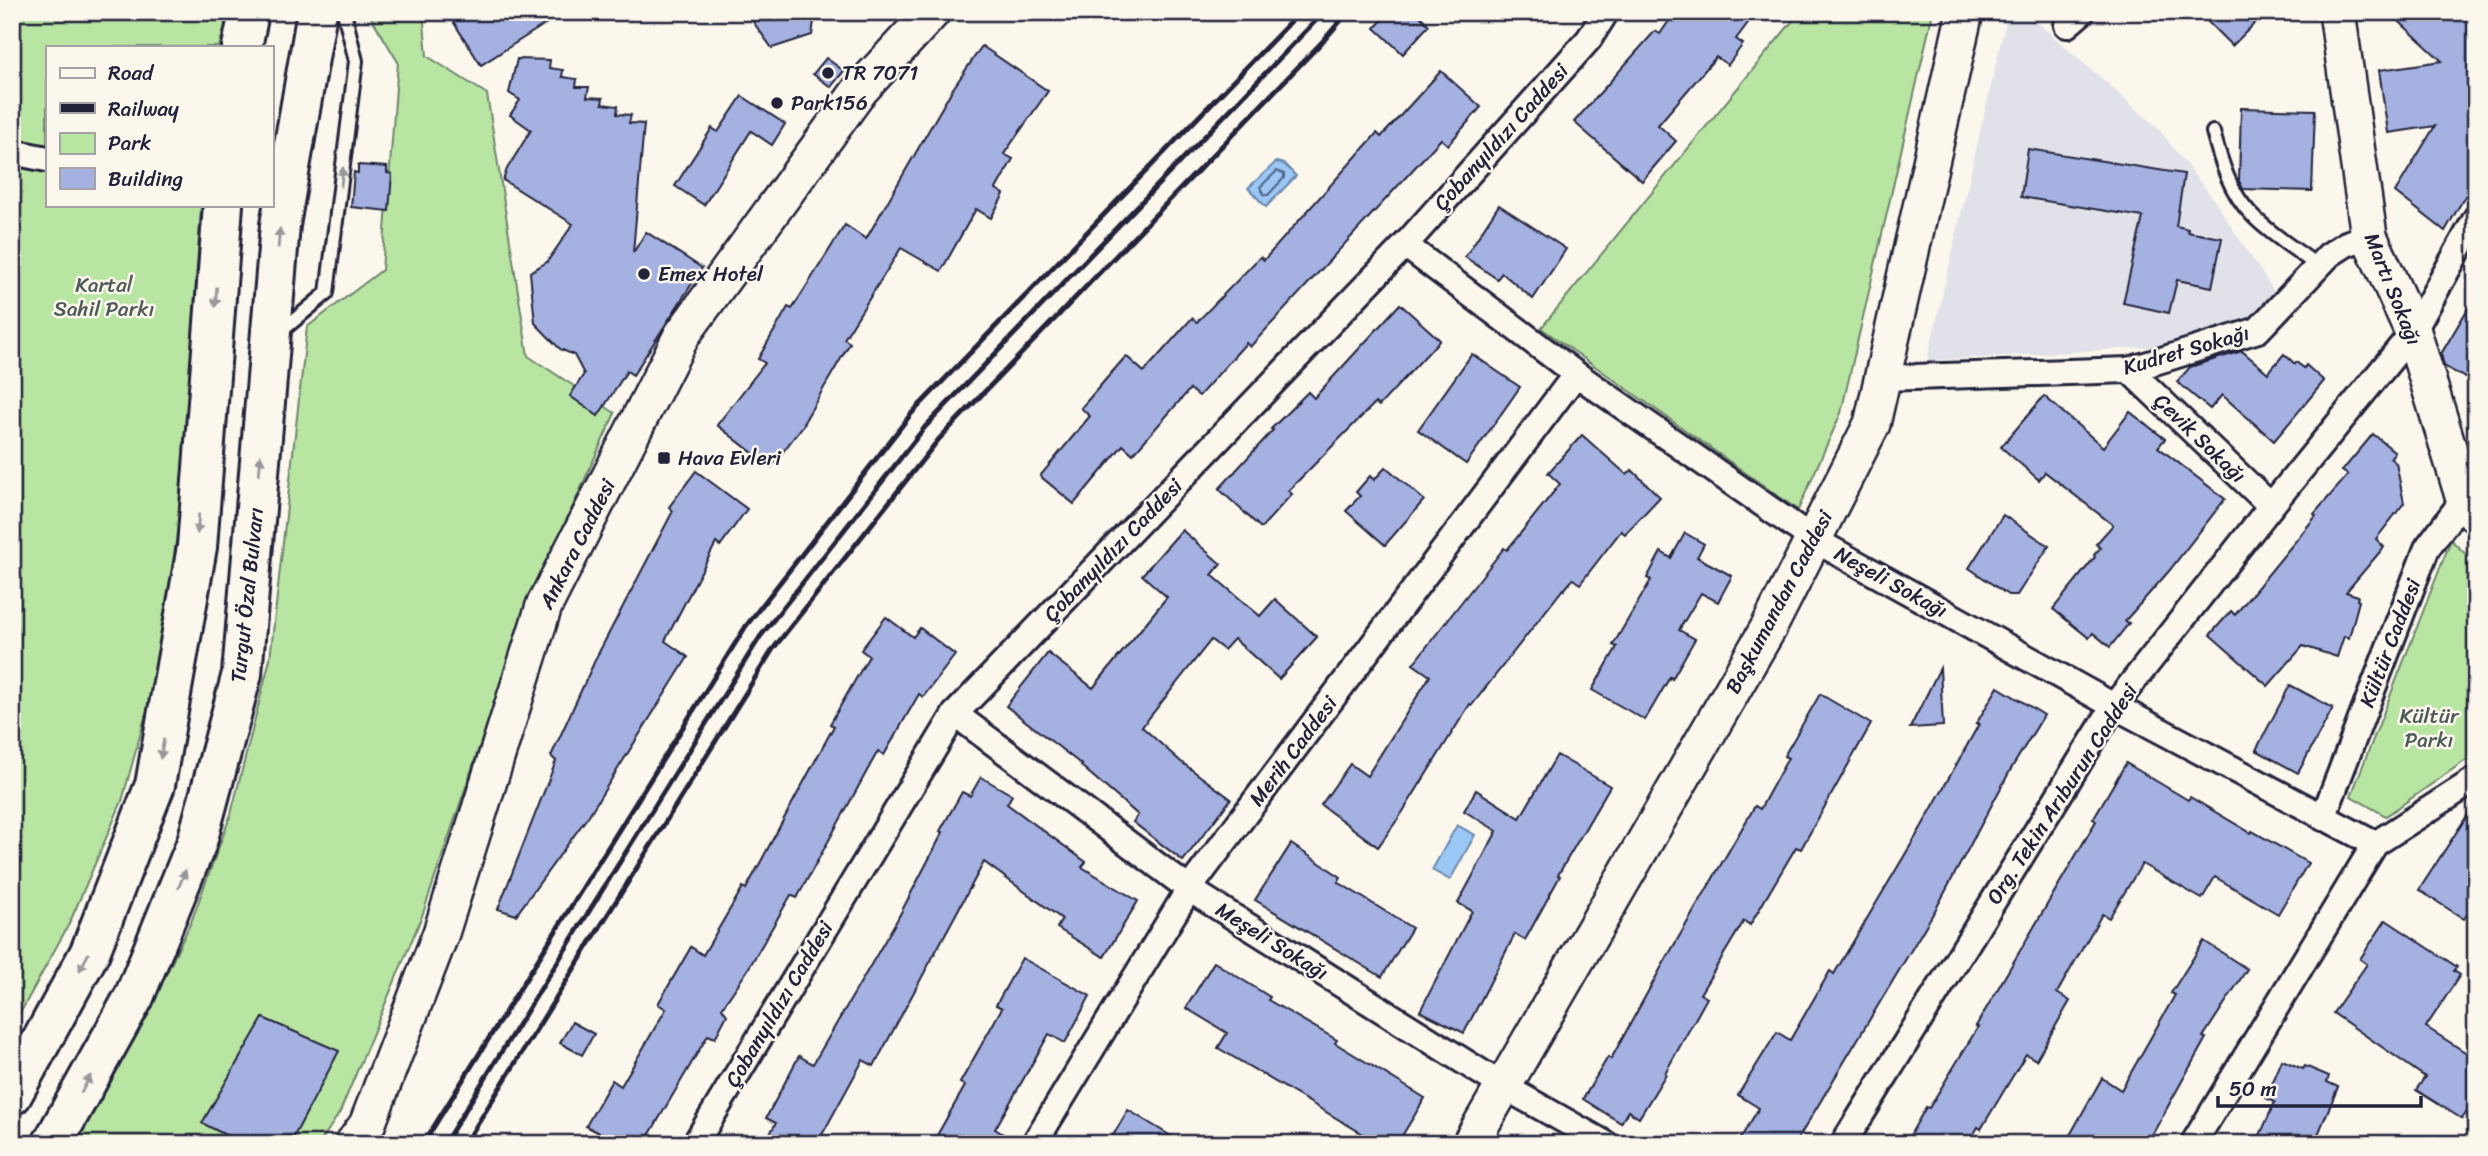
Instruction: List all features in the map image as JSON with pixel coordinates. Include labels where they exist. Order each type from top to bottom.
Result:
[{"type":"highway","points":[[242,46],[249,12]]},
{"type":"highway","name":"Turgut Özal Bulvarı","points":[[52,1144],[134,997],[197,842],[242,674],[280,225],[317,12]]},
{"type":"highway","points":[[12,1094],[90,952],[155,785],[197,547],[223,206]]},
{"type":"street","name":"Ankara Caddesi","points":[[353,1144],[368,1125],[442,933],[544,606],[682,335],[860,90],[932,12]]},
{"type":"street","name":"Çobanyıldızı Caddesi","points":[[695,1144],[955,714],[1405,244],[1589,38],[1606,12]]},
{"type":"street","name":"Başkumandan Caddesi","points":[[1470,1144],[1769,627],[1872,424],[1965,12]]},
{"type":"street","name":"Martı Sokağı","points":[[2337,12],[2369,236],[2413,332],[2472,497]]},
{"type":"street","points":[[12,152],[46,159]]},
{"type":"street","name":"Org. Tekin Arıburun Caddesi","points":[[1843,1144],[2114,706],[2271,506],[2413,332],[2476,218]]},
{"type":"street","name":"Kudret Sokağı","points":[[1883,378],[2129,370],[2258,330],[2317,266],[2346,244],[2369,236]]},
{"type":"street","name":"Neşeli Sokağı","points":[[1405,244],[1576,373],[1813,539],[2114,706],[2375,844]]},
{"type":"street","name":"Çevik Sokağı","points":[[2129,370],[2271,506]]},
{"type":"street","name":"Merih Caddesi","points":[[1034,1144],[1189,889],[1576,373]]},
{"type":"street","name":"Kültür Caddesi","points":[[2323,818],[2427,548],[2472,497]]},
{"type":"street","name":"Meşeli Sokağı","points":[[955,714],[1189,889],[1503,1086],[1606,1144]]},
{"type":"street","points":[[2193,1144],[2375,844],[2476,779]]},
{"type":"lane","points":[[270,340],[327,293],[356,61],[344,12]]},
{"type":"lane","points":[[2213,132],[2230,183],[2242,203],[2258,221],[2317,266]]},
{"type":"shaded area","points":[[2008,12],[2025,12],[2156,126],[2212,197],[2277,296],[2252,329],[2165,346],[1927,361]]},
{"type":"green space","name":"Kartal Sahil Parkı","points":[[12,12],[229,12],[219,46],[46,46],[46,206],[201,206],[181,505],[158,670],[122,801],[70,922],[12,1028]]},
{"type":"green space","points":[[368,12],[423,12],[427,56],[487,94],[528,356],[615,413],[526,609],[422,916],[340,1112],[319,1144],[76,1144],[141,1027],[191,922],[231,814],[270,659],[307,327],[382,270],[398,62]]},
{"type":"green space","points":[[1800,12],[1933,12],[1841,413],[1798,510],[1541,328]]},
{"type":"green space","name":"Kültür Parkı","points":[[2451,540],[2476,564],[2476,753],[2386,816],[2351,796]]},
{"type":"water","points":[[1276,162],[1284,164],[1296,176],[1266,207],[1248,188]]},
{"type":"water","points":[[1457,825],[1475,835],[1450,880],[1432,870]]},
{"type":"building","points":[[447,12],[564,12],[481,65]]},
{"type":"building","points":[[746,12],[806,12],[814,21],[812,35],[772,48]]},
{"type":"building","points":[[1389,12],[1416,12],[1429,25],[1403,54],[1375,28]]},
{"type":"building","points":[[1675,12],[1756,12],[1736,39],[1743,44],[1728,65],[1716,57],[1658,125],[1676,141],[1642,181],[1574,122],[1655,31],[1660,34]]},
{"type":"building","points":[[2198,12],[2266,12],[2232,46]]},
{"type":"building","points":[[2389,12],[2476,12],[2476,177],[2445,231],[2395,192],[2435,126],[2388,133],[2379,70],[2442,61]]},
{"type":"building","points":[[982,46],[1048,91],[1004,154],[1013,159],[996,189],[1004,194],[991,218],[976,209],[941,271],[901,248],[844,339],[850,343],[805,423],[771,467],[717,425],[765,363],[758,359],[788,307],[792,309],[845,225],[866,239],[952,90]]},
{"type":"building","name":"TR 7071","points":[[826,58],[844,71],[831,87],[813,74]]},
{"type":"building","points":[[517,59],[550,60],[549,68],[563,70],[562,77],[577,79],[576,87],[589,87],[587,97],[603,98],[602,104],[618,106],[617,114],[631,115],[629,123],[644,124],[633,253],[646,232],[702,268],[633,375],[627,371],[598,416],[570,396],[584,374],[574,355],[560,349],[535,323],[530,272],[547,262],[573,224],[503,180],[531,130],[510,115],[520,100],[509,93]]},
{"type":"building","points":[[1441,71],[1481,107],[1448,145],[1441,139],[1250,347],[1246,343],[1199,396],[1190,389],[1133,454],[1123,445],[1074,504],[1040,476],[1090,416],[1081,408],[1126,356],[1144,372],[1192,318],[1197,322],[1260,257],[1264,260],[1377,133],[1381,137]]},
{"type":"building","points":[[742,96],[785,124],[772,145],[751,131],[704,205],[675,186],[712,128],[718,132]]},
{"type":"building","points":[[2241,108],[2315,110],[2312,191],[2243,189],[2239,181]]},
{"type":"building","points":[[2028,149],[2184,174],[2176,226],[2188,229],[2187,232],[2222,238],[2212,287],[2177,280],[2169,313],[2123,303],[2143,217],[2021,197]]},
{"type":"building","points":[[358,165],[387,167],[387,173],[392,174],[389,211],[351,207],[354,172],[358,173]]},
{"type":"building","points":[[1499,205],[1566,249],[1533,299],[1502,273],[1497,279],[1465,257]]},
{"type":"building","points":[[2476,295],[2476,384],[2444,366],[2441,354]]},
{"type":"building","points":[[1400,304],[1440,340],[1379,406],[1375,403],[1288,491],[1292,494],[1261,528],[1219,489],[1273,430],[1271,429],[1308,392],[1314,398]]},
{"type":"building","points":[[2242,351],[2268,373],[2284,354],[2295,364],[2296,362],[2304,368],[2306,365],[2324,381],[2274,441],[2222,395],[2210,409],[2177,382],[2190,367]]},
{"type":"building","points":[[1472,354],[1520,387],[1466,464],[1418,430]]},
{"type":"building","points":[[2044,396],[2103,447],[2130,412],[2165,439],[2158,447],[2225,499],[2169,571],[2125,621],[2129,623],[2110,647],[2093,633],[2089,638],[2053,609],[2095,557],[2100,548],[2096,544],[2113,525],[2045,472],[2039,480],[2001,447]]},
{"type":"building","points":[[2373,434],[2395,452],[2390,458],[2396,463],[2404,503],[2376,539],[2384,547],[2346,592],[2358,596],[2359,601],[2349,638],[2344,636],[2337,657],[2303,646],[2268,686],[2210,635],[2231,611],[2235,615],[2316,516],[2314,514],[2348,475],[2342,471]]},
{"type":"building","points":[[1582,435],[1627,475],[1632,470],[1660,497],[1625,534],[1621,531],[1580,584],[1573,579],[1563,589],[1472,705],[1470,704],[1378,847],[1321,805],[1350,764],[1367,776],[1430,676],[1413,664],[1504,548],[1507,550],[1560,484],[1548,473]]},
{"type":"building","points":[[1386,467],[1424,500],[1385,545],[1346,511],[1360,496],[1356,492],[1370,476],[1374,480]]},
{"type":"building","points":[[696,471],[747,509],[720,546],[716,543],[665,641],[688,657],[589,815],[516,915],[498,909],[556,761],[551,756],[597,656],[673,511],[669,507]]},
{"type":"building","points":[[2003,515],[2049,546],[2017,595],[2008,595],[1969,568]]},
{"type":"building","points":[[1182,530],[1221,564],[1212,575],[1260,616],[1275,599],[1317,637],[1279,679],[1234,639],[1224,650],[1211,640],[1142,727],[1180,761],[1231,799],[1183,861],[1133,822],[1138,815],[1082,765],[1006,706],[1048,653],[1093,688],[1167,597],[1142,575]]},
{"type":"building","points":[[1685,533],[1704,544],[1697,557],[1732,576],[1718,602],[1701,593],[1679,630],[1695,639],[1645,720],[1592,690],[1617,647],[1613,645],[1651,580],[1647,578],[1661,552],[1671,558]]},
{"type":"building","points":[[886,617],[913,637],[920,628],[955,655],[923,697],[919,694],[884,755],[878,751],[797,898],[791,895],[722,1008],[727,1015],[715,1038],[708,1035],[644,1144],[603,1144],[607,1137],[586,1126],[612,1080],[621,1086],[666,1009],[658,1004],[691,947],[703,955],[743,887],[746,889],[834,726],[830,724],[869,656],[861,650]]},
{"type":"building","points":[[1940,668],[1943,726],[1910,728]]},
{"type":"building","points":[[2290,685],[2333,708],[2298,773],[2256,750]]},
{"type":"building","points":[[1998,687],[2044,715],[2011,769],[1937,907],[1795,1144],[1737,1144],[1759,1108],[1738,1095],[1777,1032],[1790,1040],[1830,971],[1834,974],[1922,826]]},
{"type":"building","points":[[1820,694],[1871,724],[1801,849],[1796,847],[1750,925],[1744,921],[1700,994],[1707,998],[1639,1118],[1628,1111],[1621,1123],[1583,1099],[1608,1057],[1611,1059],[1755,806],[1760,809],[1788,758],[1784,756]]},
{"type":"building","points":[[1557,755],[1610,786],[1558,875],[1560,876],[1525,940],[1515,934],[1464,1033],[1420,1011],[1472,911],[1458,903],[1497,831],[1464,811],[1476,790],[1520,818]]},
{"type":"building","points":[[2126,763],[2188,800],[2190,797],[2308,863],[2278,914],[2215,877],[2202,899],[2142,864],[2109,918],[2102,914],[2057,993],[2070,1001],[2036,1060],[2026,1054],[1981,1129],[1978,1127],[1968,1144],[1905,1144],[1978,1027],[1976,1026],[2096,821],[2093,819]]},
{"type":"building","points":[[981,777],[1012,795],[1007,804],[1086,862],[1082,867],[1138,901],[1104,957],[1057,928],[1062,919],[984,862],[874,1066],[863,1060],[817,1144],[764,1144],[776,1123],[766,1118],[799,1056],[813,1064],[897,920],[962,792],[970,796]]},
{"type":"building","points":[[2476,802],[2476,901],[2464,919],[2419,890]]},
{"type":"building","points":[[1291,844],[1341,877],[1338,882],[1412,928],[1382,977],[1255,900]]},
{"type":"building","points":[[2386,920],[2457,967],[2454,971],[2460,975],[2426,1027],[2476,1059],[2476,1098],[2462,1119],[2416,1090],[2425,1077],[2333,1013],[2367,964],[2360,959]]},
{"type":"building","points":[[2204,941],[2247,969],[2203,1037],[2206,1038],[2147,1144],[2065,1144],[2102,1078],[2121,1090],[2175,995],[2171,993]]},
{"type":"building","points":[[1022,958],[1090,996],[1065,1043],[1049,1034],[995,1129],[1019,1144],[932,1144],[965,1086],[960,1083],[1002,1008],[996,1005]]},
{"type":"building","points":[[1214,962],[1270,997],[1268,1000],[1337,1040],[1335,1043],[1425,1098],[1397,1144],[1380,1144],[1218,1048],[1227,1033],[1186,1008]]},
{"type":"building","points":[[263,1018],[339,1051],[290,1144],[243,1144],[202,1123]]},
{"type":"building","points":[[572,1022],[594,1034],[582,1055],[560,1043]]},
{"type":"building","points":[[2282,1060],[2329,1076],[2327,1082],[2338,1087],[2314,1144],[2256,1144],[2275,1102],[2266,1098]]},
{"type":"building","points":[[1128,1110],[1184,1144],[1108,1144]]},
{"type":"railway","points":[[423,1144],[746,626],[911,414],[1300,12]]},
{"type":"railway","points":[[444,1144],[760,637],[925,427],[1324,12]]},
{"type":"railway","points":[[465,1144],[773,649],[939,439],[1348,12]]},
{"type":"place","name":"TR 7071","points":[[828,73]]},
{"type":"place","name":"Park156","points":[[777,103]]},
{"type":"place","name":"Emex Hotel","points":[[644,274]]},
{"type":"place","name":"Hava Evleri","points":[[664,458]]}]
